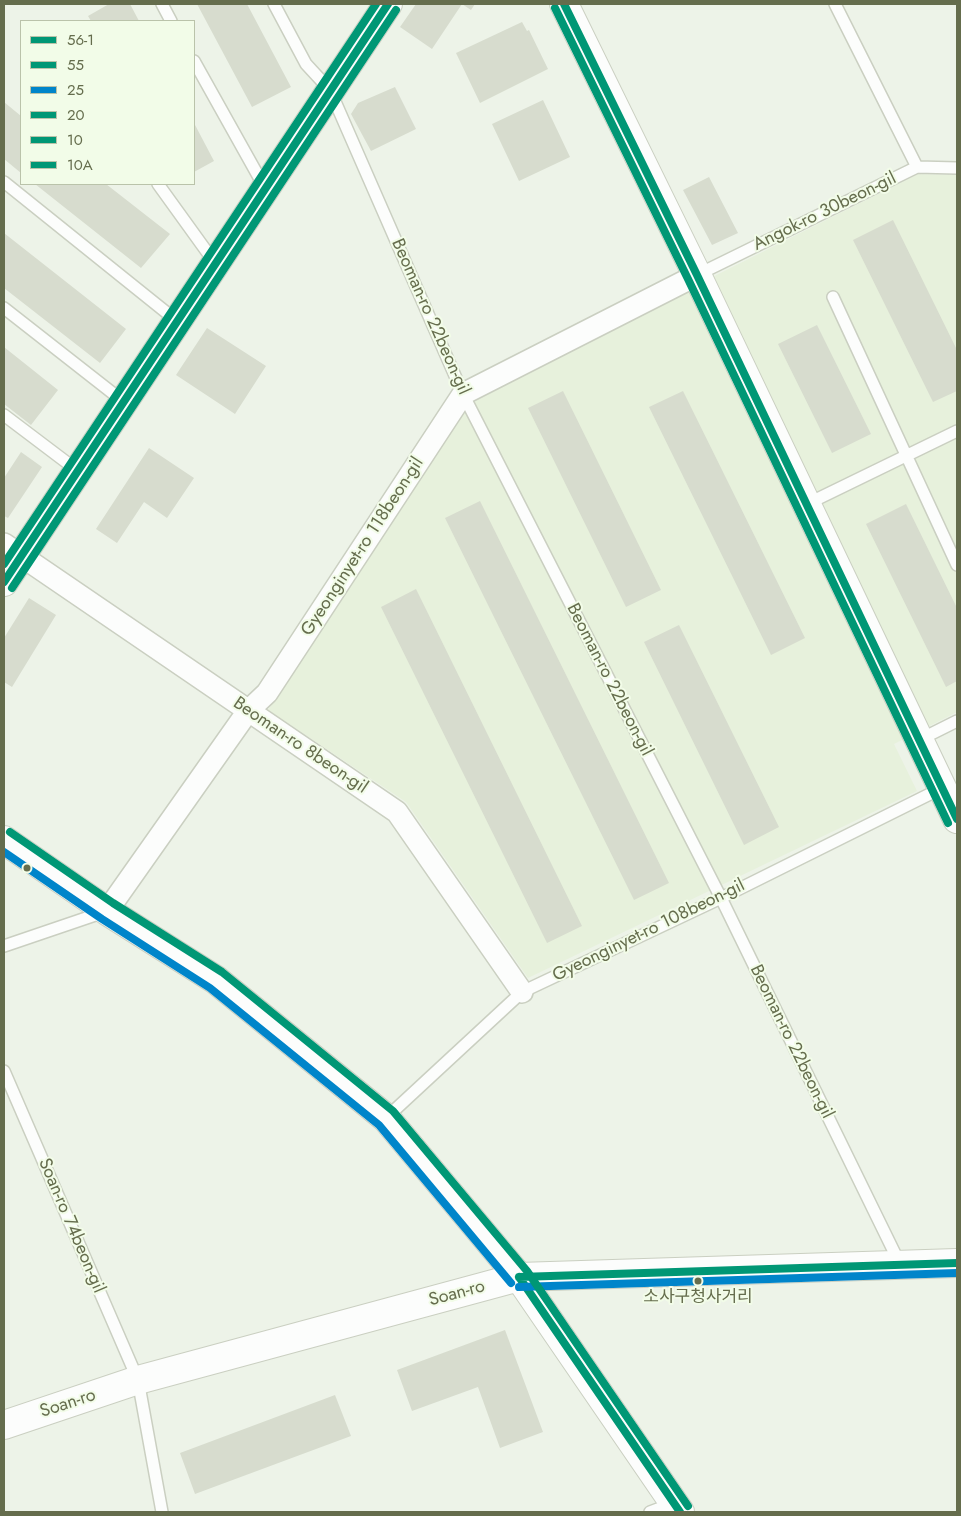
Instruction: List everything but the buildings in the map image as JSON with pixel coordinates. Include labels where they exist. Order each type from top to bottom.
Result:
[{"type":"street","points":[[4,582],[12,550],[78,471],[388,4]]},
{"type":"street","points":[[564,4],[697,275],[957,819]]},
{"type":"street","name":"Gyeonginyet-ro 118beon-gil","points":[[107,910],[248,711],[267,693],[464,394],[697,275]]},
{"type":"street","name":"Beoman-ro 8beon-gil","points":[[12,550],[397,812],[522,992]]},
{"type":"street","points":[[4,840],[107,910],[216,980],[386,1118],[519,1277],[668,1509]]},
{"type":"street","name":"Soan-ro","points":[[4,1425],[138,1380],[519,1277],[957,1262]]},
{"type":"lane","points":[[162,4],[170,20]]},
{"type":"lane","name":"Beoman-ro 22beon-gil","points":[[274,4],[306,64],[330,90],[464,394],[721,898],[900,1264]]},
{"type":"lane","points":[[834,4],[917,167]]},
{"type":"lane","points":[[195,63],[266,188]]},
{"type":"lane","name":"Angok-ro 30beon-gil","points":[[697,275],[917,167],[957,168]]},
{"type":"lane","points":[[4,182],[177,321]]},
{"type":"lane","points":[[159,185],[215,263]]},
{"type":"lane","points":[[833,297],[957,565]]},
{"type":"lane","points":[[4,308],[124,402]]},
{"type":"lane","points":[[4,415],[78,471]]},
{"type":"lane","points":[[807,504],[957,431]]},
{"type":"lane","points":[[919,740],[957,721]]},
{"type":"lane","name":"Gyeonginyet-ro 108beon-gil","points":[[386,1118],[522,992],[721,898],[942,788]]},
{"type":"lane","points":[[4,946],[107,910]]},
{"type":"lane","name":"Soan-ro 74beon-gil","points":[[4,1071],[138,1380],[162,1512]]},
{"type":"shaded area","points":[[918,174],[957,175],[957,712],[894,744],[917,791],[528,978],[406,802],[268,710],[463,414],[479,394]]},
{"type":"transit line","name":"10A","points":[[4,564],[376,4]]},
{"type":"transit line","name":"10","points":[[4,582],[388,4]]},
{"type":"transit line","name":"56-1","points":[[564,4],[697,275],[957,819]]},
{"type":"transit line","name":"55","points":[[555,8],[688,279],[948,823]]},
{"type":"transit line","name":"55","points":[[12,588],[396,10]]},
{"type":"transit line","name":"20","points":[[10,832],[113,903],[222,972],[393,1111],[527,1271],[688,1506]]},
{"type":"transit line","name":"25","points":[[4,852],[102,919],[210,988],[379,1125],[511,1283]]},
{"type":"transit line","name":"56-1","points":[[519,1277],[957,1263]]},
{"type":"transit line","name":"25","points":[[519,1287],[957,1273]]},
{"type":"transit line","name":"56-1","points":[[519,1277],[680,1512]]},
{"type":"place","name":"소사구청사거리","points":[[698,1281]]}]
